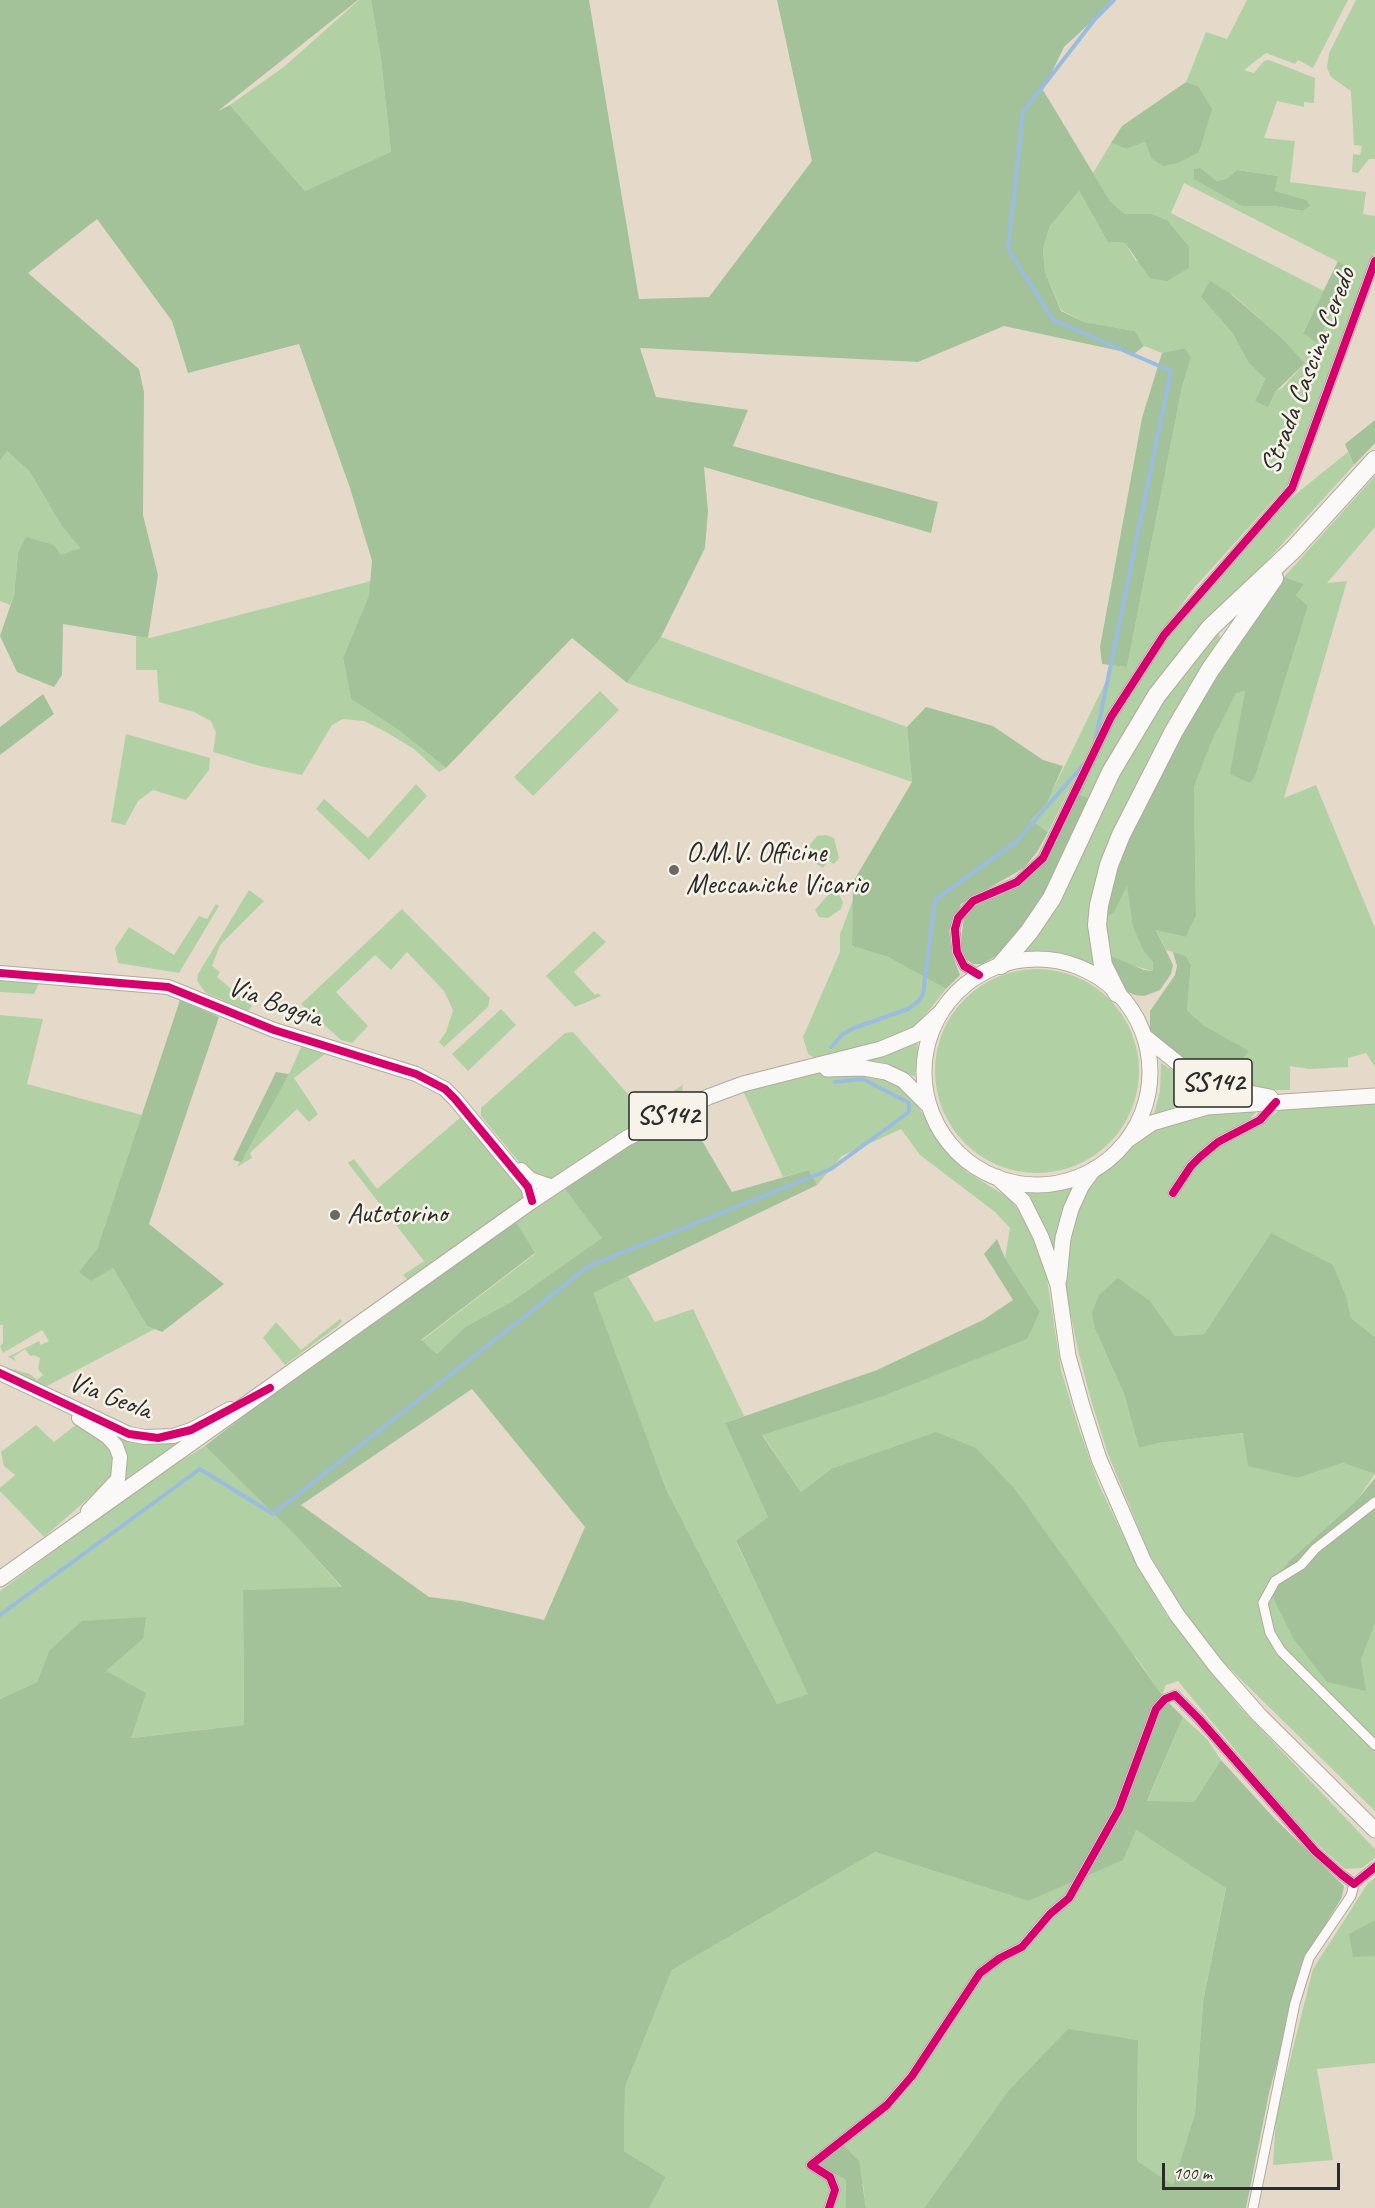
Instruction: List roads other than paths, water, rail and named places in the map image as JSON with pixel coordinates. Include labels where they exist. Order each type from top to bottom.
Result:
[{"type":"highway","points":[[1001,965],[1029,932],[1052,898],[1111,772],[1157,695],[1210,628],[1294,549],[1375,460]]},
{"type":"highway","points":[[1117,993],[1103,965],[1097,925],[1099,905],[1121,835],[1174,731],[1210,670],[1294,549]]},
{"type":"main road","points":[[1058,1285],[1063,1238],[1071,1209],[1082,1185],[1095,1168],[1124,1143],[1142,1111],[1149,1086],[1149,1060],[1144,1036],[1133,1014],[1117,993],[1097,977],[1064,963],[1031,959],[1001,965],[979,975],[958,991],[942,1011],[931,1032],[925,1057],[925,1083],[930,1107],[940,1129],[956,1150],[976,1166],[997,1177],[1022,1183],[1049,1184],[1072,1178],[1095,1168]]},
{"type":"main road","name":"SS142","points":[[0,1579],[532,1201],[627,1138],[679,1110],[734,1087],[881,1048],[917,1034],[942,1011]]},
{"type":"main road","name":"SS142","points":[[1144,1036],[1185,1070],[1211,1082],[1235,1090],[1294,1101]]},
{"type":"main road","name":"SS142","points":[[785,1072],[838,1068],[864,1068],[886,1072],[903,1080],[930,1107]]},
{"type":"main road","name":"SS142","points":[[1124,1143],[1152,1124],[1207,1107],[1375,1096]]},
{"type":"main road","points":[[997,1177],[1023,1201],[1041,1237],[1058,1285],[1068,1356],[1082,1406],[1099,1459],[1144,1562],[1177,1615],[1215,1666],[1258,1714],[1375,1830]]},
{"type":"street","name":"Strada Cascina Ceredo","points":[[979,975],[964,966],[957,952],[955,929],[958,918],[973,901],[1017,882],[1043,858],[1111,717],[1164,635],[1292,488],[1375,261]]},
{"type":"street","name":"Via Boggia","points":[[0,973],[168,987],[274,1030],[416,1074],[445,1089],[502,1153],[528,1187],[532,1201]]},
{"type":"street","points":[[1173,1193],[1191,1166],[1200,1157],[1218,1142],[1260,1120],[1276,1102]]},
{"type":"street","name":"Via Boggia","points":[[502,1153],[530,1179],[553,1187]]},
{"type":"street","name":"Via Geola","points":[[0,1373],[129,1434],[158,1438],[191,1430],[270,1388]]},
{"type":"street","name":"Via Geola","points":[[36,1391],[108,1437],[116,1446],[120,1457],[118,1479],[68,1530]]},
{"type":"street","points":[[1375,1502],[1315,1549],[1301,1565],[1275,1581],[1263,1603],[1270,1633],[1281,1651],[1375,1745]]},
{"type":"street","points":[[829,2208],[835,2190],[830,2177],[811,2165],[887,2105],[912,2076],[980,1973],[1000,1958],[1022,1947],[1050,1914],[1069,1898],[1119,1809],[1156,1709],[1165,1699],[1175,1695],[1316,1851],[1354,1884]]},
{"type":"street","points":[[1253,2208],[1295,2003],[1309,1958],[1351,1896],[1354,1884],[1375,1867]]},
{"type":"waterway","points":[[1095,742],[1171,371],[1053,320],[1008,249],[1023,112],[1095,19],[1114,0]]},
{"type":"waterway","points":[[831,1047],[843,1034],[854,1028],[908,1009],[918,1002],[923,994],[935,900],[1016,842],[1084,764]]},
{"type":"waterway","points":[[0,1615],[200,1469],[273,1514],[589,1266],[831,1169],[909,1112],[909,1103],[863,1079],[835,1082]]},
{"type":"place","name":"O.M.V. Officine Meccaniche Vicario","points":[[674,870]]},
{"type":"place","name":"Autotorino","points":[[335,1215]]}]
